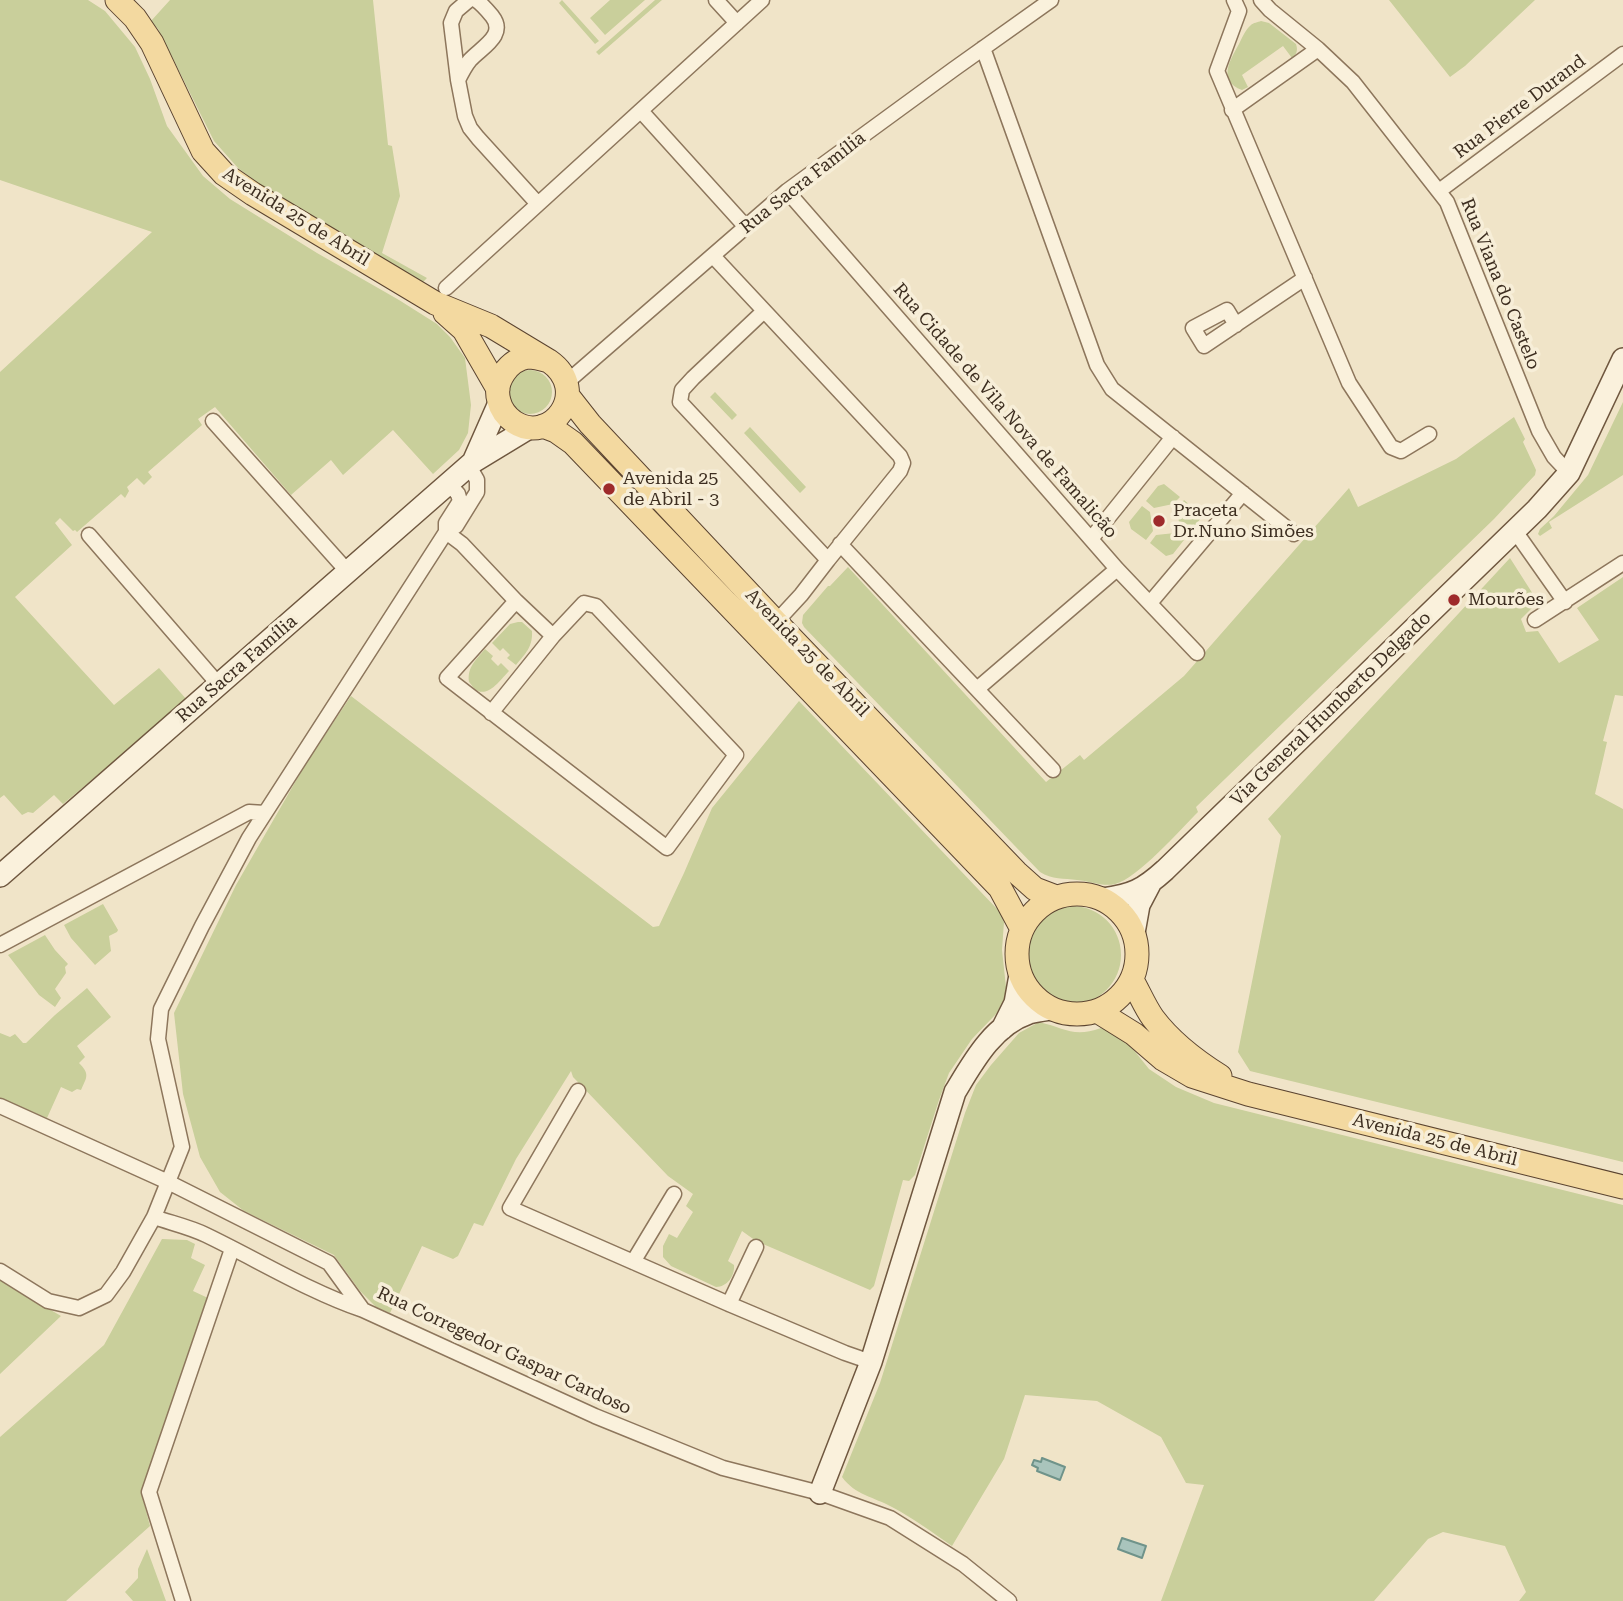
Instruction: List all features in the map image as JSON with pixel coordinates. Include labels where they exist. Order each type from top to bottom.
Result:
[{"type":"main road","name":"Avenida 25 de Abril","points":[[117,0],[135,18],[152,43],[203,151],[224,174],[253,194],[440,296],[557,366],[567,389],[590,424],[776,622],[1016,872],[1035,889],[1056,897]]},
{"type":"main road","name":"Avenida 25 de Abril","points":[[440,296],[464,330],[510,420],[519,425],[556,431],[573,443],[1000,888],[1022,929]]},
{"type":"main road","points":[[498,396],[500,378],[516,361],[539,358],[550,361]]},
{"type":"main road","points":[[536,427],[553,422],[560,415],[565,406],[567,389]]},
{"type":"main road","points":[[1088,894],[1103,899],[1127,919],[1134,933],[1137,957],[1132,980],[1111,1004],[1097,1011],[1066,1014],[1051,1009],[1038,1001],[1027,989],[1020,975],[1016,959],[1017,943],[1022,929],[1030,915],[1042,904],[1056,897],[1088,894]]},
{"type":"main road","name":"Avenida 25 de Abril","points":[[1132,980],[1153,1018],[1168,1034],[1196,1061],[1248,1094]]},
{"type":"main road","name":"Avenida 25 de Abril","points":[[1097,1011],[1136,1035],[1163,1059],[1192,1076],[1248,1094],[1623,1186]]},
{"type":"street","points":[[469,0],[456,11],[451,23],[465,116],[470,128],[538,204]]},
{"type":"street","points":[[458,80],[468,63],[496,35],[498,28],[496,20],[476,0]]},
{"type":"street","points":[[716,0],[737,23]]},
{"type":"street","points":[[440,296],[762,0]]},
{"type":"street","name":"Rua Sacra Família","points":[[567,389],[787,191],[1051,0]]},
{"type":"street","name":"Rua Viana do Castelo","points":[[1261,0],[1353,82],[1447,202],[1539,431],[1553,457],[1569,473]]},
{"type":"street","points":[[1236,6],[1217,71],[1349,383],[1391,447],[1401,451],[1429,434]]},
{"type":"street","points":[[983,48],[1097,366],[1112,389],[1294,534]]},
{"type":"street","points":[[1232,110],[1318,49]]},
{"type":"street","name":"Rua Pierre Durand","points":[[1439,191],[1623,54]]},
{"type":"street","points":[[641,111],[747,227]]},
{"type":"street","name":"Rua Cidade de Vila Nova de Famalicão","points":[[787,191],[1117,569],[1197,653]]},
{"type":"street","points":[[713,256],[900,456],[903,463],[900,471],[801,595],[776,622]]},
{"type":"street","points":[[1236,325],[1305,278]]},
{"type":"street","points":[[764,311],[693,378],[682,390],[680,402],[828,560]]},
{"type":"street","name":"Via General Humberto Delgado","points":[[1134,933],[1139,905],[1150,884],[1515,531],[1569,473],[1623,359]]},
{"type":"street","name":"Rua Sacra Família","points":[[471,464],[498,396]]},
{"type":"street","points":[[214,421],[348,572]]},
{"type":"street","name":"Rua Sacra Família","points":[[0,876],[471,464],[536,427]]},
{"type":"street","points":[[1091,539],[1173,437]]},
{"type":"street","points":[[0,1270],[48,1301],[79,1308],[106,1295],[123,1272],[154,1217],[182,1146],[158,1039],[161,1009],[249,838],[446,532],[456,526],[477,492],[477,480],[471,464]]},
{"type":"street","points":[[446,532],[446,523],[460,500],[449,484]]},
{"type":"street","points":[[1150,603],[1243,494]]},
{"type":"street","points":[[1515,531],[1564,602]]},
{"type":"street","points":[[446,532],[462,544],[553,636]]},
{"type":"street","points":[[89,535],[219,685]]},
{"type":"street","points":[[840,544],[1053,770]]},
{"type":"street","points":[[1535,620],[1623,563]]},
{"type":"street","points":[[977,689],[1117,569]]},
{"type":"street","points":[[491,713],[553,636],[584,603],[596,606],[736,755],[667,848],[491,713],[447,678],[516,601]]},
{"type":"street","points":[[0,945],[249,812],[265,813]]},
{"type":"street","name":"Via General Humberto Delgado","points":[[1103,899],[1126,895],[1150,884]]},
{"type":"street","points":[[1002,1029],[1015,1003],[1020,975]]},
{"type":"street","points":[[820,1493],[871,1362],[955,1093],[978,1053],[1002,1029],[1027,1014],[1051,1009]]},
{"type":"street","points":[[578,1091],[510,1208],[729,1304],[871,1362]]},
{"type":"street","name":"Rua Corregedor Gaspar Cardoso","points":[[0,1106],[168,1182],[329,1263],[363,1310],[595,1416],[710,1463],[820,1493],[890,1518],[963,1564],[1009,1601]]},
{"type":"street","points":[[633,1262],[674,1194]]},
{"type":"street","points":[[154,1217],[203,1233],[363,1310]]},
{"type":"street","points":[[729,1304],[756,1247]]},
{"type":"street","points":[[183,1601],[149,1492],[232,1249]]},
{"type":"green space","points":[[0,0],[88,0],[105,11],[135,47],[167,126],[203,176],[230,199],[437,324],[465,358],[471,405],[468,433],[459,450],[433,474],[393,430],[343,475],[331,460],[291,495],[215,407],[198,419],[202,425],[148,472],[152,477],[144,485],[137,478],[127,487],[129,491],[125,498],[121,494],[77,532],[60,518],[55,523],[72,545],[15,597],[114,705],[159,668],[187,700],[63,804],[54,795],[33,813],[22,815],[4,795],[0,798],[0,372],[152,232],[0,180]]},
{"type":"green space","points":[[170,0],[373,0],[388,145],[392,146],[400,196],[382,253],[427,278],[422,283],[285,204],[238,168],[214,141],[158,29],[151,21]]},
{"type":"green space","points":[[562,0],[599,41],[595,44],[559,3]]},
{"type":"green space","points":[[610,0],[645,0],[605,35],[590,18]]},
{"type":"green space","points":[[655,0],[662,0],[599,55],[596,52]]},
{"type":"green space","points":[[1389,0],[1535,0],[1450,77]]},
{"type":"green space","points":[[1261,21],[1269,23],[1296,44],[1297,52],[1292,58],[1283,46],[1242,75],[1248,87],[1242,90],[1230,81],[1229,63],[1247,29]]},
{"type":"green space","points":[[530,370],[539,371],[546,376],[551,383],[551,401],[546,408],[539,413],[530,414],[521,413],[514,408],[509,401],[508,392],[509,383],[514,376],[521,371]]},
{"type":"green space","points":[[715,392],[737,415],[732,420],[710,397]]},
{"type":"green space","points":[[1623,402],[1623,475],[1549,522],[1552,528],[1540,536],[1540,529],[1588,475]]},
{"type":"green space","points":[[1514,417],[1525,439],[1523,442],[1536,470],[1535,475],[1494,519],[1196,807],[1198,812],[1158,852],[1135,873],[1115,884],[1054,878],[1040,872],[802,623],[803,615],[848,567],[1046,782],[1080,755],[1084,760],[1184,676],[1349,488],[1358,507],[1456,459]]},
{"type":"green space","points":[[750,427],[806,487],[800,493],[744,433]]},
{"type":"green space","points":[[1164,484],[1180,497],[1173,504],[1154,508],[1146,501],[1158,486]]},
{"type":"green space","points":[[1184,500],[1201,518],[1188,535],[1180,529],[1177,509]]},
{"type":"green space","points":[[1142,506],[1150,512],[1153,531],[1146,540],[1131,529],[1129,522]]},
{"type":"green space","points":[[1175,533],[1184,540],[1173,554],[1166,556],[1150,543],[1156,535]]},
{"type":"green space","points":[[1510,558],[1538,602],[1521,619],[1526,632],[1538,631],[1559,663],[1599,640],[1577,608],[1623,577],[1623,696],[1615,695],[1603,741],[1607,742],[1595,794],[1623,809],[1623,1162],[1250,1071],[1238,1052],[1281,836],[1268,819]]},
{"type":"green space","points":[[522,622],[532,631],[532,637],[528,650],[516,665],[507,658],[510,655],[503,648],[500,651],[492,643],[510,624]]},
{"type":"green space","points":[[485,649],[493,656],[491,659],[498,666],[501,663],[509,671],[495,686],[482,692],[474,689],[469,682],[469,672]]},
{"type":"green space","points":[[351,696],[653,927],[659,926],[712,808],[799,701],[999,911],[1004,922],[1004,1000],[949,1073],[915,1175],[909,1181],[903,1180],[874,1286],[870,1290],[756,1241],[742,1231],[728,1261],[734,1265],[733,1273],[724,1285],[716,1287],[671,1266],[663,1257],[663,1246],[669,1234],[677,1238],[693,1212],[686,1206],[693,1194],[668,1176],[573,1077],[571,1071],[516,1159],[483,1226],[474,1223],[458,1256],[453,1259],[422,1246],[390,1313],[376,1307],[360,1291],[334,1255],[244,1211],[220,1192],[200,1157],[183,1094],[174,1013],[236,885],[305,765]]},
{"type":"green space","points":[[103,904],[118,930],[109,936],[111,951],[95,965],[71,938],[64,925]]},
{"type":"green space","points":[[1072,906],[1091,910],[1106,921],[1117,936],[1121,955],[1117,974],[1106,989],[1091,1000],[1072,1004],[1053,1000],[1038,989],[1027,974],[1023,955],[1027,936],[1038,921],[1053,910]]},
{"type":"green space","points":[[45,935],[68,964],[65,967],[66,973],[55,989],[61,998],[55,1007],[39,995],[8,955]]},
{"type":"green space","points":[[87,988],[111,1017],[77,1046],[85,1057],[79,1063],[86,1076],[81,1090],[72,1092],[61,1087],[47,1118],[0,1098],[0,1033],[10,1037],[15,1034],[26,1043]]},
{"type":"green space","points":[[1039,1022],[1069,1031],[1083,1032],[1101,1028],[1113,1033],[1133,1049],[1149,1069],[1176,1087],[1214,1103],[1623,1205],[1623,1601],[1519,1601],[1526,1592],[1505,1546],[1443,1532],[1428,1539],[1374,1601],[1161,1601],[1204,1485],[1186,1483],[1161,1437],[1097,1401],[1025,1395],[1004,1459],[952,1546],[908,1516],[859,1492],[847,1483],[842,1477],[880,1383],[976,1085],[1019,1033]]},
{"type":"green space","points":[[162,1239],[187,1240],[195,1244],[191,1258],[205,1265],[193,1291],[208,1298],[141,1492],[150,1526],[66,1601],[0,1601],[0,1437],[104,1345]]},
{"type":"green space","points":[[0,1280],[61,1316],[0,1374]]},
{"type":"green space","points":[[147,1549],[166,1601],[133,1601],[125,1592],[138,1578],[138,1569]]},
{"type":"water","points":[[1042,1458],[1065,1467],[1060,1480],[1037,1471],[1038,1468],[1032,1465],[1034,1460],[1041,1462]]},
{"type":"water","points":[[1122,1538],[1146,1546],[1142,1558],[1118,1549]]},
{"type":"place","name":"Avenida 25 de Abril - 3","points":[[609,489]]},
{"type":"place","name":"Praceta Dr.Nuno Simões","points":[[1159,521]]},
{"type":"place","name":"Mourões","points":[[1454,600]]}]
